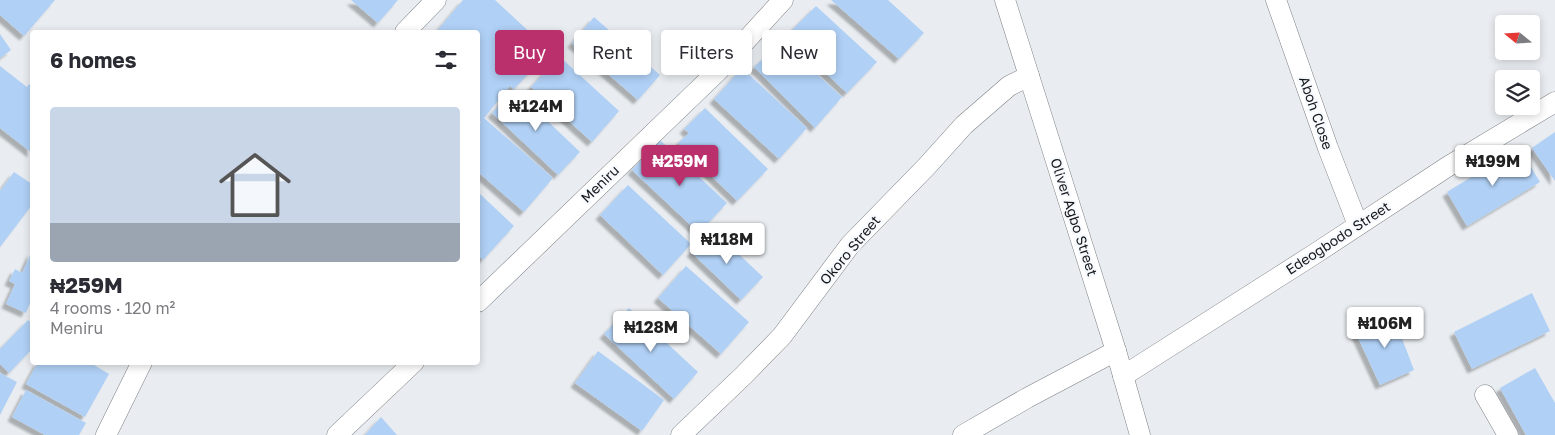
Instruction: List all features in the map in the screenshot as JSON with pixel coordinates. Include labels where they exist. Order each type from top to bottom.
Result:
[{"type":"street","points":[[407,30],[436,0]]},
{"type":"street","name":"Meniru","points":[[480,300],[719,70],[783,0]]},
{"type":"street","name":"Oliver Agbo Street","points":[[1005,0],[1116,351],[1140,435]]},
{"type":"street","name":"Aboh Close","points":[[1276,0],[1328,148],[1358,226]]},
{"type":"street","name":"Okoro Street","points":[[681,435],[750,370],[782,336],[850,245],[964,125],[1009,86],[1029,76]]},
{"type":"street","name":"Edeogbodo Street","points":[[1123,376],[1358,226],[1447,166],[1555,102]]},
{"type":"street","points":[[963,435],[1026,398],[1116,351]]},
{"type":"street","points":[[106,435],[141,365]]},
{"type":"street","points":[[337,435],[411,365]]},
{"type":"street","points":[[1485,395],[1508,435]]},
{"type":"building","points":[[0,0],[55,0],[24,36],[0,15]]},
{"type":"building","points":[[351,0],[398,0],[378,23]]},
{"type":"building","points":[[463,0],[495,0],[527,30],[495,30],[495,75],[527,75],[514,89],[510,86],[484,118],[553,178],[524,212],[480,174],[480,30],[438,30]]},
{"type":"building","points":[[831,0],[888,0],[924,33],[899,59]]},
{"type":"building","points":[[816,6],[877,62],[847,93],[828,75],[836,75],[836,30],[792,30]]},
{"type":"building","points":[[594,17],[609,30],[583,30]]},
{"type":"building","points":[[0,34],[11,50],[0,58]]},
{"type":"building","points":[[762,60],[762,75],[754,67]]},
{"type":"building","points":[[564,61],[574,70],[574,75],[580,75],[619,111],[592,142],[531,87],[542,75],[564,75]]},
{"type":"building","points":[[0,66],[27,87],[30,85],[30,151],[0,128]]},
{"type":"building","points":[[651,67],[660,75],[638,100],[609,75],[651,75]]},
{"type":"building","points":[[736,75],[750,75],[807,128],[779,159],[714,99]]},
{"type":"building","points":[[762,75],[818,75],[842,97],[815,128]]},
{"type":"building","points":[[514,89],[580,152],[558,175],[492,113]]},
{"type":"building","points":[[705,108],[768,169],[737,201],[678,143],[689,133],[684,129]]},
{"type":"building","points":[[1555,132],[1555,181],[1532,148]]},
{"type":"building","points":[[660,140],[727,203],[699,233],[632,170]]},
{"type":"building","points":[[1519,148],[1540,182],[1467,226],[1447,192]]},
{"type":"building","points":[[14,172],[30,183],[30,208],[0,247],[0,191]]},
{"type":"building","points":[[628,185],[691,244],[663,275],[600,215]]},
{"type":"building","points":[[480,194],[514,226],[483,260],[480,257]]},
{"type":"building","points":[[713,230],[763,277],[741,300],[691,252]]},
{"type":"building","points":[[30,255],[30,303],[26,313],[6,304],[15,284],[9,281],[15,269],[22,273]]},
{"type":"building","points":[[686,266],[749,322],[721,354],[658,298]]},
{"type":"building","points":[[1532,293],[1550,331],[1472,369],[1454,332]]},
{"type":"building","points":[[629,308],[698,372],[674,399],[604,334]]},
{"type":"building","points":[[1393,315],[1414,370],[1380,385],[1354,329]]},
{"type":"building","points":[[28,320],[30,322],[30,351],[9,373],[0,364],[0,349]]},
{"type":"building","points":[[598,351],[664,400],[642,431],[575,383]]},
{"type":"building","points":[[36,365],[94,365],[109,374],[85,417],[26,384]]},
{"type":"building","points":[[1535,368],[1555,403],[1555,435],[1526,435],[1500,388]]},
{"type":"building","points":[[0,373],[17,382],[0,415]]},
{"type":"building","points":[[26,390],[86,423],[79,435],[45,435],[12,417]]},
{"type":"building","points":[[381,417],[397,435],[365,435]]}]
